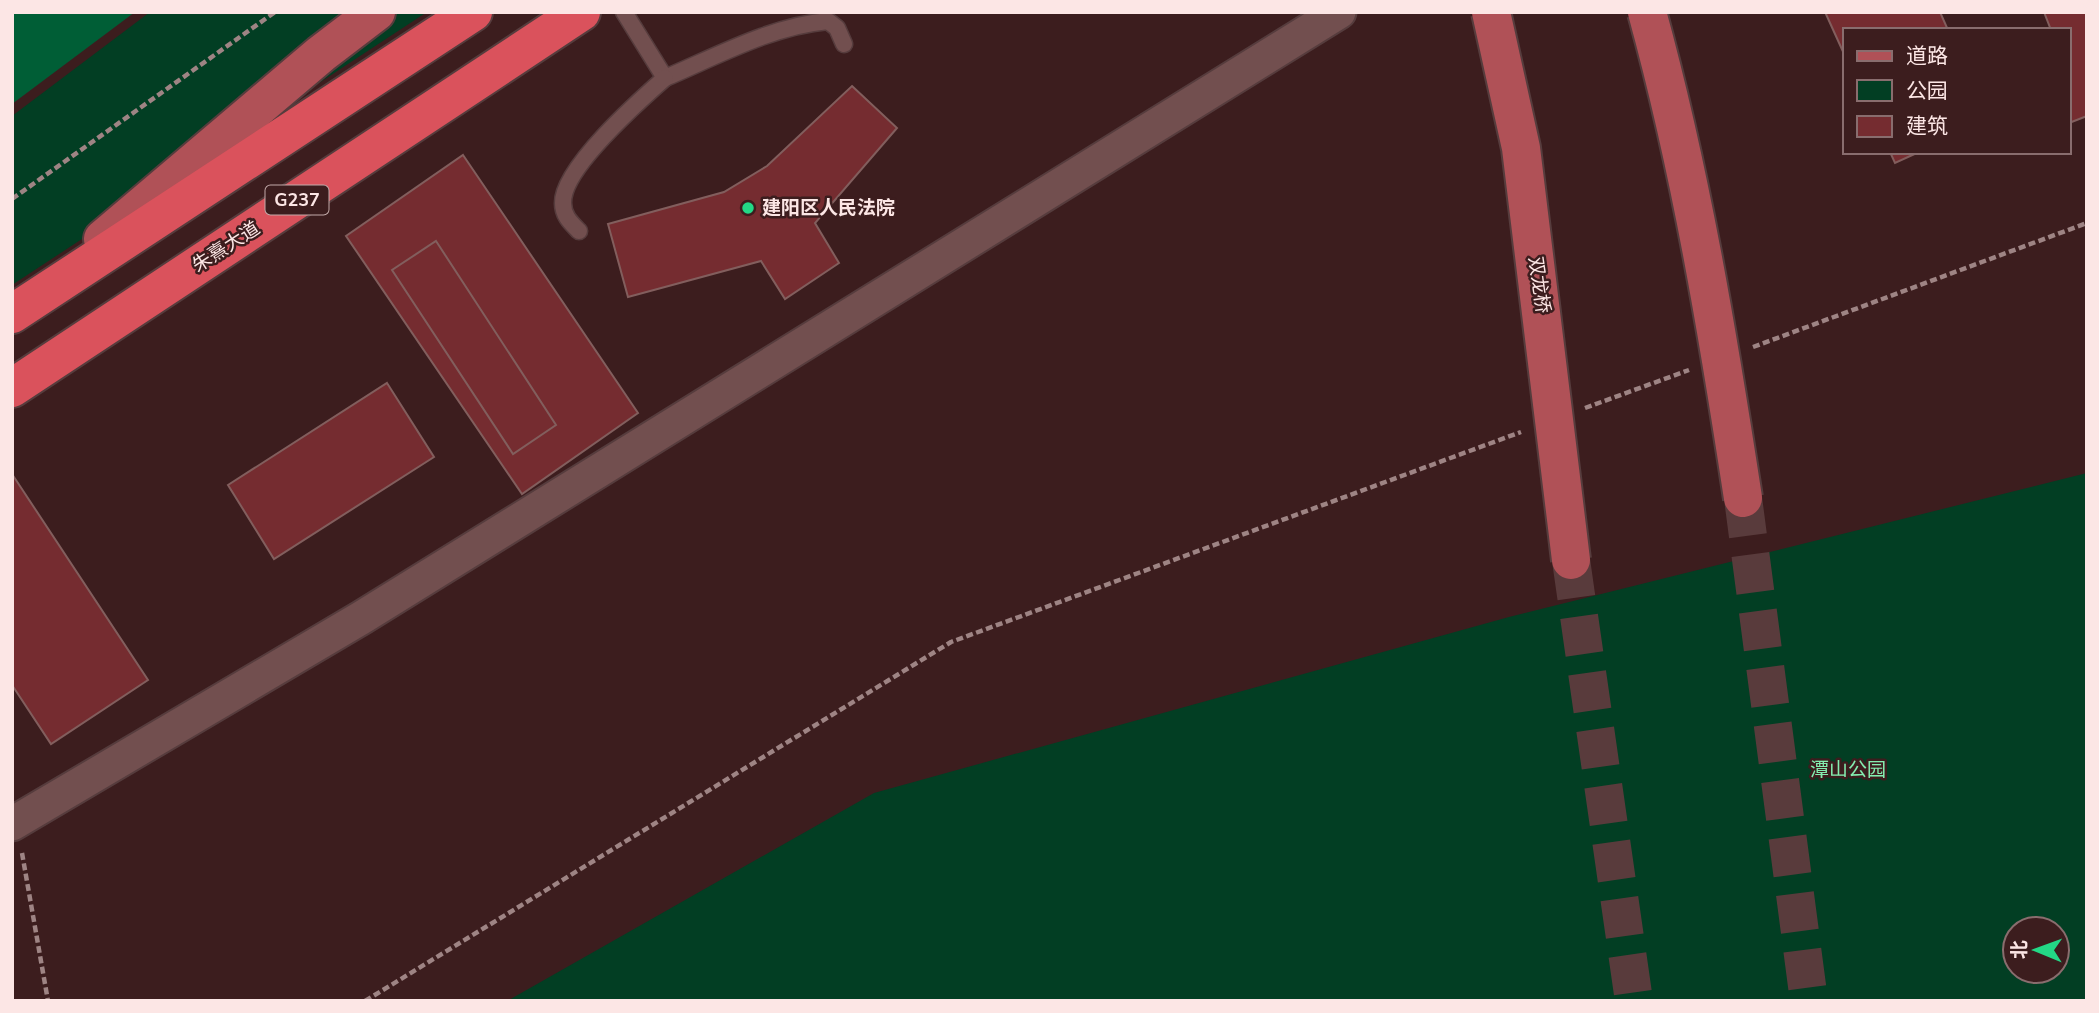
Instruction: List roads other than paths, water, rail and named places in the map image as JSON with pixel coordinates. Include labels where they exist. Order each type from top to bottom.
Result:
[{"type":"highway","points":[[18,310],[473,12]]},
{"type":"highway","name":"朱熹大道","points":[[12,388],[581,12]]},
{"type":"main road","points":[[18,310],[321,54],[376,12]]},
{"type":"main road","name":"双龙桥","points":[[1491,12],[1521,148],[1571,561]]},
{"type":"main road","points":[[1647,12],[1669,90],[1715,313],[1743,499]]},
{"type":"street","points":[[14,823],[361,618],[1339,12]]},
{"type":"lane","points":[[624,12],[665,78]]},
{"type":"lane","points":[[579,231],[567,219],[562,203],[566,190],[585,159],[627,111],[665,78],[741,45],[807,23],[828,21],[838,29],[844,44]]},
{"type":"tunnel","points":[[1743,498],[1809,1001]]},
{"type":"tunnel","points":[[1571,560],[1634,1001]]},
{"type":"place","name":"建阳区人民法院","points":[[748,208]]},
{"type":"park label","name":"潭山公园","points":[[1848,770]]}]
